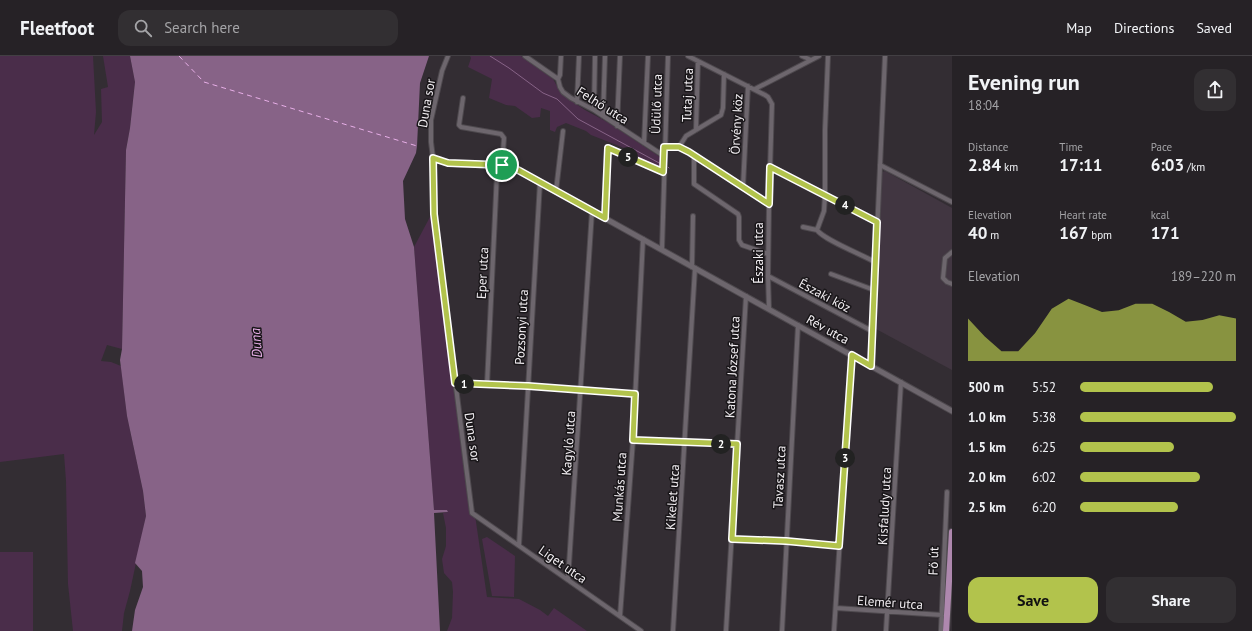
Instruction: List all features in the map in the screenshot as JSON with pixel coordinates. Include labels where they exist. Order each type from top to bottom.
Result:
[{"type":"main road","name":"Fő út","points":[[946,631],[952,532]]},
{"type":"street","name":"Duna sor","points":[[448,56],[442,71],[431,120],[434,214],[472,513]]},
{"type":"street","points":[[525,56],[558,79],[560,74],[561,56]]},
{"type":"street","points":[[578,102],[579,56]]},
{"type":"street","points":[[594,110],[595,56]]},
{"type":"street","points":[[603,116],[605,56]]},
{"type":"street","points":[[617,126],[620,56]]},
{"type":"street","points":[[644,144],[648,56]]},
{"type":"street","name":"Üdülő utca","points":[[662,250],[663,172],[668,56]]},
{"type":"street","name":"Északi utca","points":[[688,56],[755,89],[768,97],[772,104],[768,254],[769,309]]},
{"type":"street","points":[[802,56],[811,60]]},
{"type":"street","points":[[755,89],[819,56]]},
{"type":"street","points":[[818,230],[824,211],[825,195],[825,130],[828,56]]},
{"type":"street","points":[[871,366],[885,56]]},
{"type":"street","name":"Tutaj utca","points":[[696,130],[698,61]]},
{"type":"street","points":[[679,147],[686,136],[721,115],[723,108],[724,74]]},
{"type":"street","name":"Felhő utca","points":[[558,79],[563,92],[594,110],[664,156]]},
{"type":"street","name":"Örvény köz","points":[[743,187],[748,86]]},
{"type":"street","name":"Eper utca","points":[[464,98],[459,125],[461,127],[501,134],[504,138],[502,165],[498,167],[497,173],[487,385]]},
{"type":"street","points":[[556,191],[563,131]]},
{"type":"street","points":[[664,147],[679,147],[769,204]]},
{"type":"street","points":[[605,218],[608,148],[663,172]]},
{"type":"street","points":[[694,156],[694,184],[738,214],[739,240],[742,245],[768,254]]},
{"type":"street","name":"Rév utca","points":[[433,158],[448,163],[502,165],[518,170],[952,411]]},
{"type":"street","points":[[880,165],[952,202]]},
{"type":"street","points":[[770,167],[877,222]]},
{"type":"street","name":"Pozsonyi utca","points":[[519,545],[540,182]]},
{"type":"street","name":"Kagyló utca","points":[[568,580],[592,211]]},
{"type":"street","points":[[694,216],[694,267]]},
{"type":"street","points":[[803,227],[818,230],[820,234],[875,262]]},
{"type":"street","name":"Munkás utca","points":[[620,616],[633,440],[643,239]]},
{"type":"street","points":[[952,252],[945,258],[944,278],[946,282],[952,284]]},
{"type":"street","name":"Kikelet utca","points":[[673,631],[694,267]]},
{"type":"street","points":[[831,274],[874,290]]},
{"type":"street","name":"Északi köz","points":[[768,276],[872,331]]},
{"type":"street","name":"Katona József utca","points":[[726,631],[746,296]]},
{"type":"street","name":"Tavasz utca","points":[[782,631],[798,325]]},
{"type":"street","points":[[834,631],[852,355]]},
{"type":"street","name":"Kisfaludy utca","points":[[886,631],[901,382]]},
{"type":"street","points":[[455,383],[528,386],[635,394]]},
{"type":"street","points":[[633,440],[737,444]]},
{"type":"street","name":"Fő út","points":[[941,631],[947,492]]},
{"type":"street","name":"Liget utca","points":[[472,513],[642,631]]},
{"type":"street","points":[[732,539],[786,541],[839,546]]},
{"type":"street","name":"Elemér utca","points":[[836,608],[942,615]]},
{"type":"street","points":[[630,631],[633,625]]},
{"type":"shaded area","points":[[0,56],[93,56],[96,112],[94,135],[102,122],[101,89],[108,87],[103,56],[130,56],[135,82],[126,150],[122,349],[107,345],[101,361],[111,362],[121,366],[127,416],[143,491],[146,516],[124,613],[122,631],[73,631],[68,584],[64,454],[0,462]]},
{"type":"shaded area","points":[[470,56],[521,56],[553,79],[561,93],[570,100],[609,123],[663,159],[662,169],[638,160],[637,153],[591,135],[586,131],[566,123],[557,127],[555,132],[550,130],[550,111],[541,108],[540,117],[532,118],[515,106],[506,105],[489,98],[492,79],[468,67],[471,58]]},
{"type":"shaded area","points":[[885,171],[952,208],[952,370],[876,329],[882,172]]},
{"type":"shaded area","points":[[431,215],[487,597],[519,599],[548,616],[554,608],[587,631],[447,631],[452,618],[453,592],[452,582],[444,573],[442,559],[446,546],[446,528],[443,513],[448,512],[447,510],[434,511],[414,247]]},
{"type":"shaded area","points":[[487,537],[515,556],[514,597],[492,596],[482,539]]},
{"type":"shaded area","points":[[0,552],[33,552],[33,631],[0,631]]},
{"type":"water","name":"Duna","points":[[130,56],[429,56],[420,83],[416,153],[403,181],[405,219],[414,247],[434,510],[447,510],[448,512],[434,513],[440,631],[132,631],[135,610],[143,587],[142,571],[135,563],[146,516],[143,491],[127,416],[120,360],[122,349],[126,150],[135,82]]},
{"type":"waterway","points":[[490,56],[543,93],[557,99],[578,119],[661,164]]},
{"type":"ferry route","points":[[179,56],[204,82],[417,146]]},
{"type":"route","points":[[664,147],[679,147],[769,204],[770,167],[877,222],[871,366],[852,355],[839,546],[786,541],[732,539],[737,444],[633,440],[635,394],[528,386],[455,383],[434,214],[433,158],[448,163],[502,165],[510,166],[518,170],[605,218],[608,148],[663,172],[664,147]]}]
